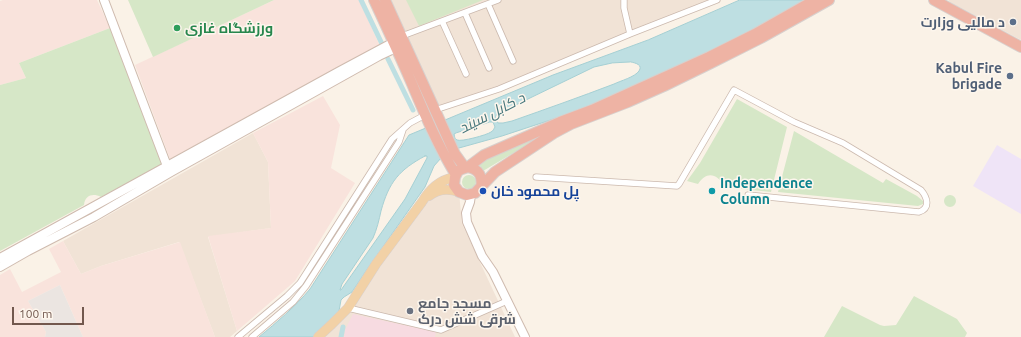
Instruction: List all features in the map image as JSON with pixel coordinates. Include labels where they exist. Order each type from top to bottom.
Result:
[{"type":"highway","points":[[374,0],[435,110],[455,154],[467,168]]},
{"type":"highway","points":[[385,0],[397,42],[425,115],[455,176]]},
{"type":"highway","points":[[467,168],[484,155],[560,122],[592,110],[709,57],[755,34],[815,0]]},
{"type":"highway","points":[[476,192],[482,182],[480,174],[473,168],[458,171],[455,176],[454,185],[459,192],[462,194],[476,192],[495,172],[554,133],[571,124],[643,95],[712,64],[829,0]]},
{"type":"highway","points":[[934,0],[1021,47]]},
{"type":"highway","points":[[948,0],[1021,40]]},
{"type":"main road","points":[[104,0],[169,169]]},
{"type":"main road","points":[[0,258],[169,169],[338,72],[397,42]]},
{"type":"main road","points":[[0,267],[94,217],[169,169]]},
{"type":"main road","points":[[318,337],[348,308],[376,264],[428,192],[438,184],[455,176]]},
{"type":"main road","points":[[422,202],[433,193],[441,190],[450,189],[459,192]]},
{"type":"main road","points":[[476,192],[470,202],[466,213],[466,219],[482,256],[493,272],[524,337]]},
{"type":"street","points":[[397,42],[442,21],[498,0]]},
{"type":"street","points":[[624,0],[624,8],[630,34]]},
{"type":"street","points":[[435,110],[499,89],[630,34],[717,0]]},
{"type":"street","points":[[488,4],[513,61]]},
{"type":"street","points":[[465,12],[489,68]]},
{"type":"street","points":[[442,21],[466,74]]},
{"type":"street","points":[[536,177],[677,186],[734,90],[794,122],[843,143],[921,190],[926,197],[927,205],[923,211],[911,212],[748,195]]},
{"type":"street","points":[[238,337],[287,296],[300,283],[392,139],[410,123],[425,115]]},
{"type":"street","points":[[252,337],[293,302],[317,271],[399,142],[403,129]]},
{"type":"street","points":[[311,266],[317,271]]},
{"type":"street","points":[[348,308],[441,330],[507,301]]},
{"type":"street","points":[[440,337],[441,330]]},
{"type":"shaded area","points":[[97,0],[110,28],[19,63],[26,78],[0,85],[0,1]]},
{"type":"shaded area","points":[[274,0],[359,0],[380,46],[170,159],[135,65]]},
{"type":"shaded area","points":[[385,0],[717,0],[499,89],[435,110]]},
{"type":"shaded area","points":[[948,0],[1021,0],[1021,40],[950,2]]},
{"type":"shaded area","points":[[323,96],[340,125],[331,168],[355,183],[295,281],[237,331],[208,236],[271,228],[268,162],[253,133]]},
{"type":"shaded area","points":[[253,133],[268,162],[271,228],[208,237],[237,331],[230,337],[215,337],[179,242],[101,266],[81,274],[63,241]]},
{"type":"shaded area","points":[[997,145],[1021,159],[1021,214],[973,186]]},
{"type":"shaded area","points":[[459,192],[462,224],[515,337],[318,337],[332,324],[429,196]]},
{"type":"shaded area","points":[[63,241],[81,274],[101,266],[180,242],[215,337],[83,337],[60,285],[28,301],[46,332],[45,337],[0,337],[0,275],[10,269],[22,292],[61,272],[49,249]]},
{"type":"shaded area","points":[[60,285],[83,337],[45,337],[46,332],[28,301]]},
{"type":"shaded area","points":[[353,314],[436,332],[435,337],[344,337],[345,330]]},
{"type":"green space","name":"ورزشگاه غازی","points":[[128,0],[274,0],[153,57]]},
{"type":"green space","points":[[406,0],[483,0],[419,26]]},
{"type":"green space","points":[[110,28],[162,165],[101,197],[92,195],[88,197],[84,205],[0,251],[0,85],[26,78],[19,63]]},
{"type":"green space","points":[[737,99],[787,127],[771,192],[742,189],[738,188],[738,184],[724,186],[718,178],[711,175],[704,177],[698,184],[687,181],[700,163]]},
{"type":"green space","points":[[794,131],[883,183],[886,179],[917,196],[923,201],[923,204],[918,206],[778,192]]},
{"type":"green space","points":[[547,133],[483,171],[479,164],[482,158]]},
{"type":"green space","points":[[466,175],[472,175],[476,179],[476,185],[472,189],[466,189],[462,185],[462,179]]},
{"type":"green space","points":[[948,195],[952,195],[956,201],[952,207],[948,207],[944,203],[944,199]]},
{"type":"green space","points":[[914,296],[957,319],[967,333],[965,337],[824,337],[842,306],[880,325],[896,325]]},
{"type":"water","name":"د کابل سيند","points":[[740,0],[810,0],[725,44],[581,110],[502,136],[459,148],[448,153],[434,166],[425,187],[352,292],[341,300],[339,311],[313,337],[259,337],[292,308],[310,289],[409,135],[553,75],[648,40]],"holes":[[[631,62],[640,66],[639,71],[631,77],[614,84],[512,121],[498,123],[495,117],[497,114],[594,67],[612,63]],[[490,122],[493,122],[495,127],[493,131],[489,133],[463,140],[457,140],[454,134]],[[427,156],[405,199],[340,290],[342,284],[373,238],[384,201],[396,178],[408,166]]]},
{"type":"waterway","points":[[361,0],[383,46]]},
{"type":"waterway","points":[[388,59],[413,110]]},
{"type":"waterway","points":[[341,337],[343,327]]},
{"type":"place","name":"د مالیی وزارت","points":[[1013,22]]},
{"type":"place","name":"ورزشگاه غازی","points":[[177,28]]},
{"type":"place","name":"Kabul Fire brigade","points":[[1010,76]]},
{"type":"place","name":"پل محمود خان","points":[[483,191]]},
{"type":"place","name":"Independence Column","points":[[712,191]]},
{"type":"place","name":"مسجد جامع شرقی شش درک","points":[[410,311]]}]
